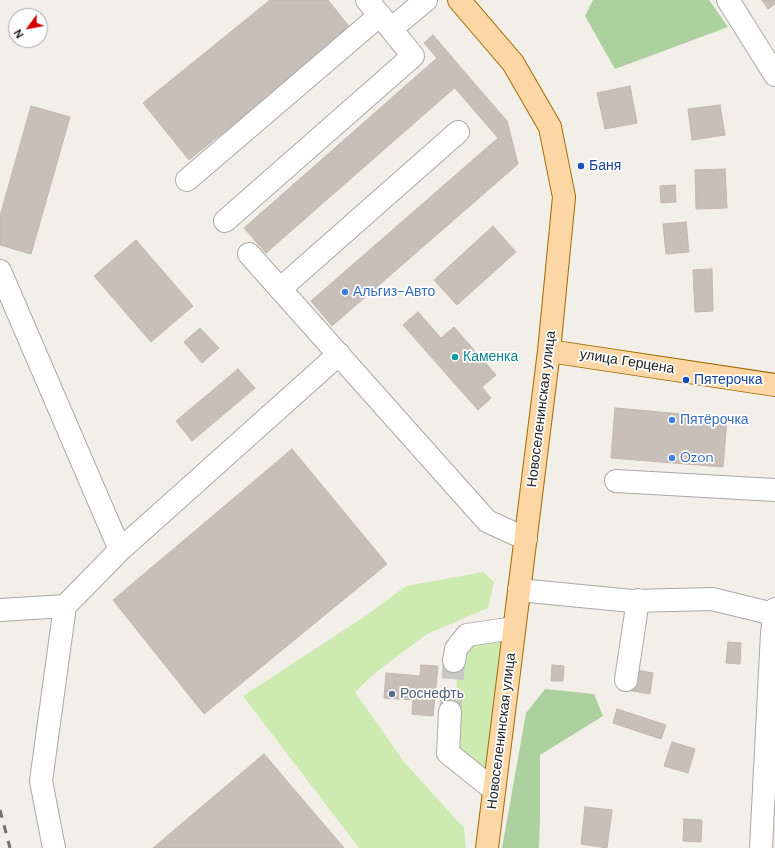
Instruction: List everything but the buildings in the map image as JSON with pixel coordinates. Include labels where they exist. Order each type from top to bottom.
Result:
[{"type":"main road","name":"Новоселенинская улица","points":[[459,0],[513,63],[550,127],[564,197],[549,351],[487,848]]},
{"type":"main road","name":"улица Герцена","points":[[549,351],[775,385]]},
{"type":"street","points":[[187,180],[380,15],[426,0]]},
{"type":"street","points":[[728,0],[772,64]]},
{"type":"street","points":[[225,220],[412,56],[380,15]]},
{"type":"street","points":[[280,289],[458,132]]},
{"type":"street","points":[[249,254],[487,521],[526,539]]},
{"type":"street","points":[[0,271],[120,550]]},
{"type":"street","points":[[54,848],[41,781],[65,606],[120,550],[339,354]]},
{"type":"street","points":[[616,481],[775,490]]},
{"type":"street","points":[[519,590],[638,600],[712,599],[775,611],[771,731],[761,848]]},
{"type":"street","points":[[626,680],[638,600]]},
{"type":"street","points":[[0,610],[65,606]]},
{"type":"street","points":[[454,660],[456,649],[467,636],[514,628]]},
{"type":"street","points":[[450,712],[448,753],[494,790]]},
{"type":"green space","points":[[593,0],[709,0],[728,27],[615,69],[585,16]]},
{"type":"green space","points":[[483,572],[494,582],[488,608],[427,634],[375,673],[355,692],[404,762],[464,828],[466,848],[359,848],[243,696],[367,615],[406,586]]},
{"type":"green space","points":[[508,635],[489,782],[452,750],[459,652],[470,640]]},
{"type":"green space","points":[[545,689],[594,694],[603,716],[540,755],[539,848],[502,848],[526,713]]},
{"type":"tunnel","points":[[450,712],[454,661]]},
{"type":"railway","points":[[0,810],[10,848]]},
{"type":"place","name":"Баня","points":[[581,166]]},
{"type":"place","name":"Альгиз-Авто","points":[[345,292]]},
{"type":"place","name":"Каменка","points":[[455,357]]},
{"type":"place","name":"Пятерочка","points":[[686,380]]},
{"type":"place","name":"Пятёрочка","points":[[672,420]]},
{"type":"place","name":"Ozon","points":[[672,458]]},
{"type":"place","name":"Роснефть","points":[[392,694]]}]
